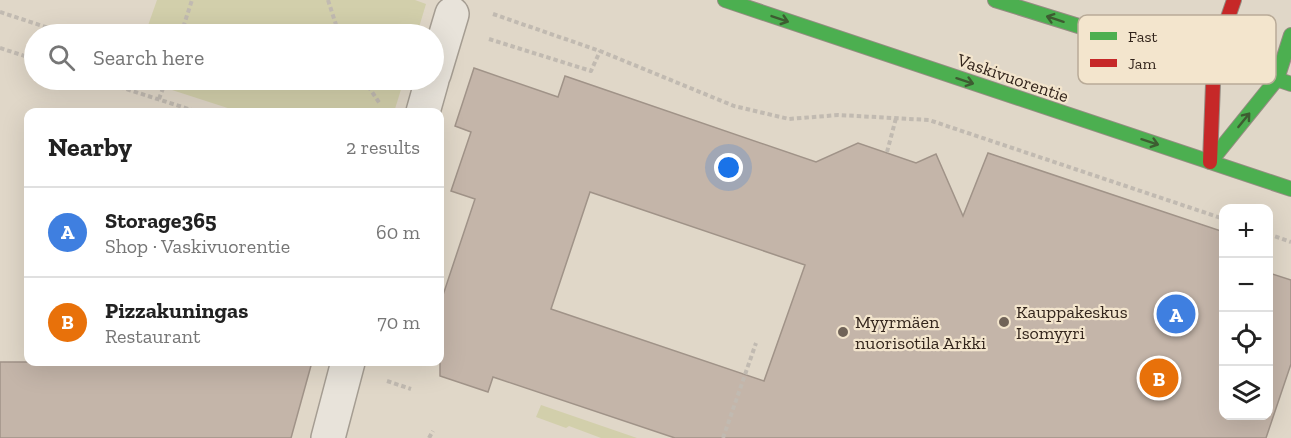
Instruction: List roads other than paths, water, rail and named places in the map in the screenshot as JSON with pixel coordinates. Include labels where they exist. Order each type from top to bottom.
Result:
[{"type":"main road","name":"Vaskivuorentie","points":[[725,0],[1291,189]]},
{"type":"main road","points":[[995,0],[1078,26]]},
{"type":"main road","points":[[1229,15],[1234,0]]},
{"type":"main road","points":[[1291,35],[1277,79],[1291,84]]},
{"type":"main road","points":[[1210,162],[1213,84]]},
{"type":"main road","points":[[1210,162],[1273,84]]},
{"type":"street","points":[[444,41],[452,14]]},
{"type":"street","points":[[424,108],[429,90]]},
{"type":"street","points":[[328,438],[347,366]]},
{"type":"place","name":"Storage365","points":[[1176,314]]},
{"type":"place","name":"Kauppakeskus Isomyyri","points":[[1004,322]]},
{"type":"place","name":"Myyrmäen nuorisotila Arkki","points":[[843,332]]},
{"type":"place","name":"Pizzakuningas","points":[[1159,378]]}]
